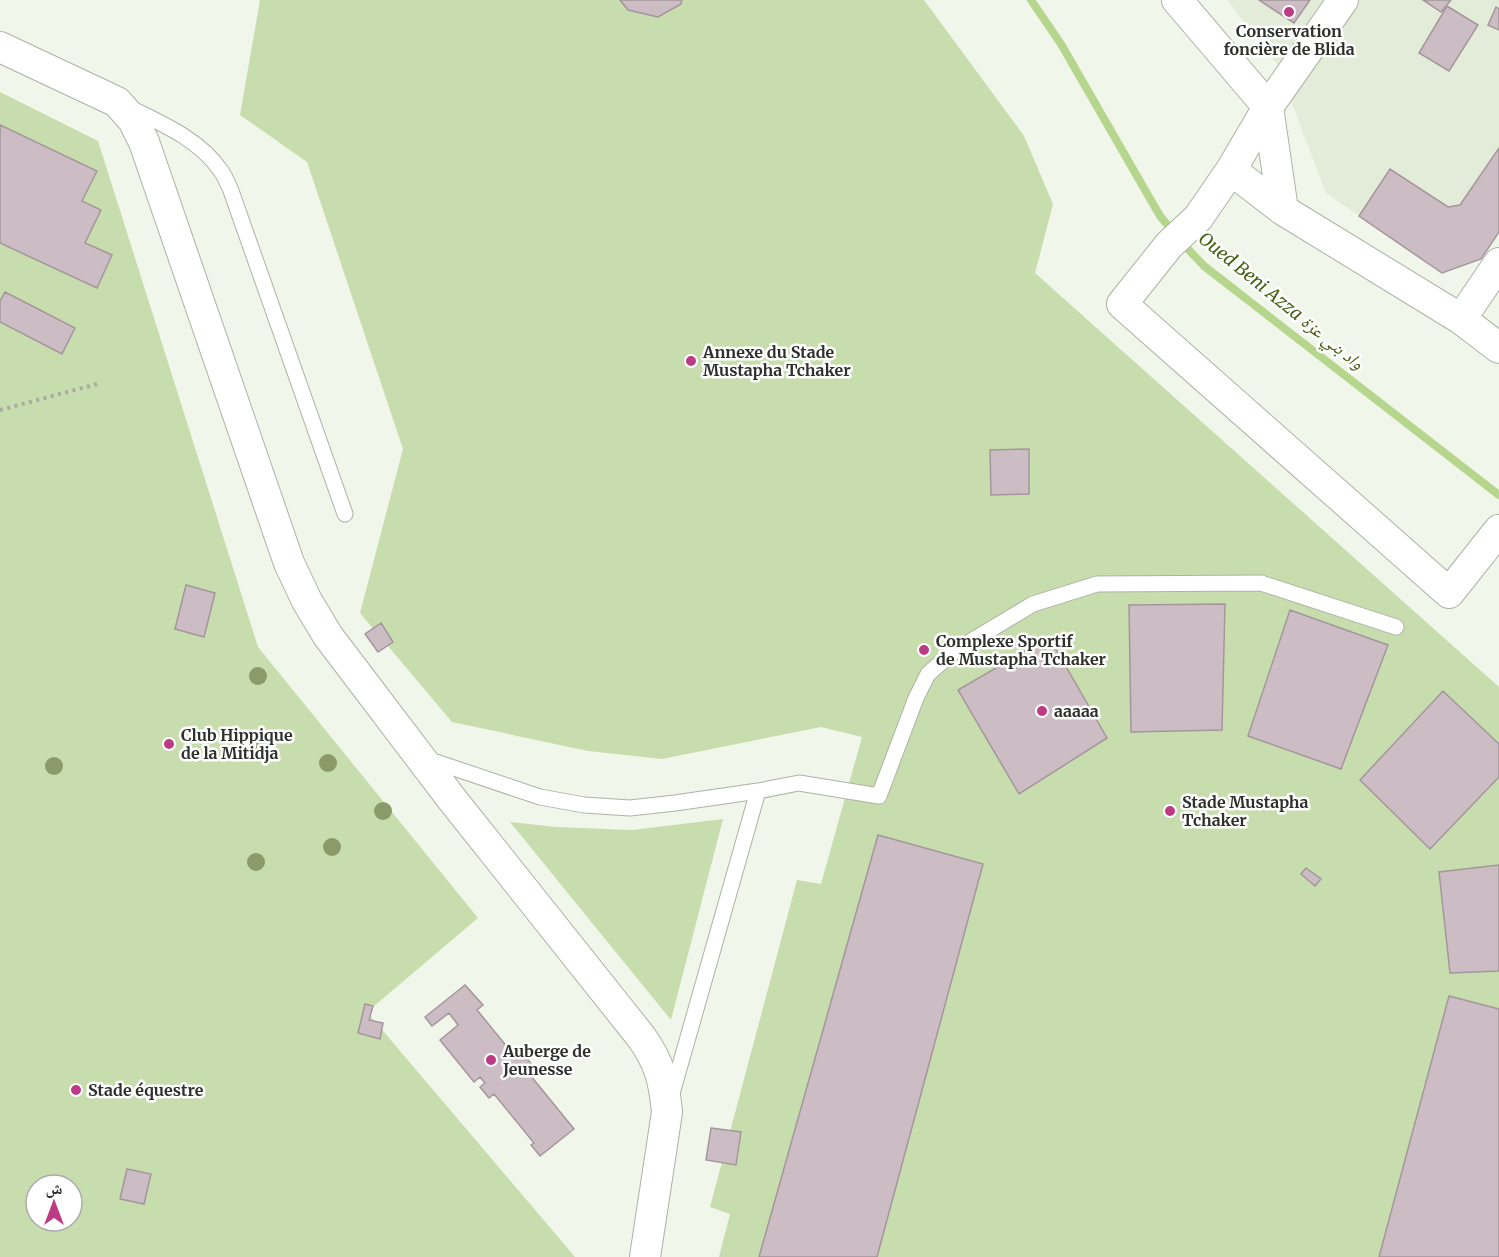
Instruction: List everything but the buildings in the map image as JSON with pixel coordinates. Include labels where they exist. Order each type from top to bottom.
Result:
[{"type":"street","points":[[1177,0],[1268,107],[1283,210]]},
{"type":"street","points":[[1343,0],[1268,107],[1231,170],[1198,218],[1169,245],[1122,304],[1449,593],[1499,530]]},
{"type":"street","points":[[0,47],[117,102],[133,120],[144,142],[289,563],[307,601],[328,636],[418,756],[654,1055],[661,1074],[667,1112],[645,1257]]},
{"type":"street","points":[[1231,170],[1283,210],[1461,319],[1499,348]]},
{"type":"street","points":[[1461,319],[1499,263]]},
{"type":"lane","points":[[117,102],[187,138],[222,172],[230,188],[345,514]]},
{"type":"lane","points":[[418,756],[540,797],[584,805],[630,808],[758,791],[800,783],[879,796],[916,698],[928,674],[953,652],[1033,604],[1097,584],[1261,583],[1396,627]]},
{"type":"lane","points":[[667,1112],[758,791]]},
{"type":"path","points":[[0,410],[97,384]]},
{"type":"shaded area","points":[[1227,0],[1499,0],[1499,232],[1481,259],[1442,273],[1326,193],[1277,64]]},
{"type":"green space","name":"Complexe Sportif de Mustapha Tchaker","points":[[260,0],[924,0],[1024,136],[1053,204],[1035,273],[1499,687],[1499,1257],[719,1257],[730,1214],[710,1207],[797,880],[821,884],[862,737],[821,727],[662,759],[588,751],[452,722],[360,613],[403,449],[307,162],[240,115]]},
{"type":"green space","name":"Club Hippique de la Mitidja","points":[[0,92],[98,141],[258,647],[478,918],[367,1012],[575,1257],[0,1257]]},
{"type":"green space","points":[[723,819],[671,1020],[510,822],[556,827],[632,830]]},
{"type":"waterway","name":"Oued Beni Azza واد بني عزة","points":[[1031,0],[1061,44],[1160,216],[1186,247],[1204,266],[1499,495]]},
{"type":"place","name":"Conservation foncière de Blida","points":[[1289,12]]},
{"type":"place","name":"Annexe du Stade Mustapha Tchaker","points":[[691,361]]},
{"type":"place","name":"Complexe Sportif de Mustapha Tchaker","points":[[924,650]]},
{"type":"place","name":"aaaaa","points":[[1042,711]]},
{"type":"place","name":"Club Hippique de la Mitidja","points":[[169,744]]},
{"type":"place","name":"Stade Mustapha Tchaker","points":[[1170,811]]},
{"type":"place","name":"Auberge de Jeunesse","points":[[491,1060]]},
{"type":"place","name":"Stade équestre","points":[[76,1090]]}]
